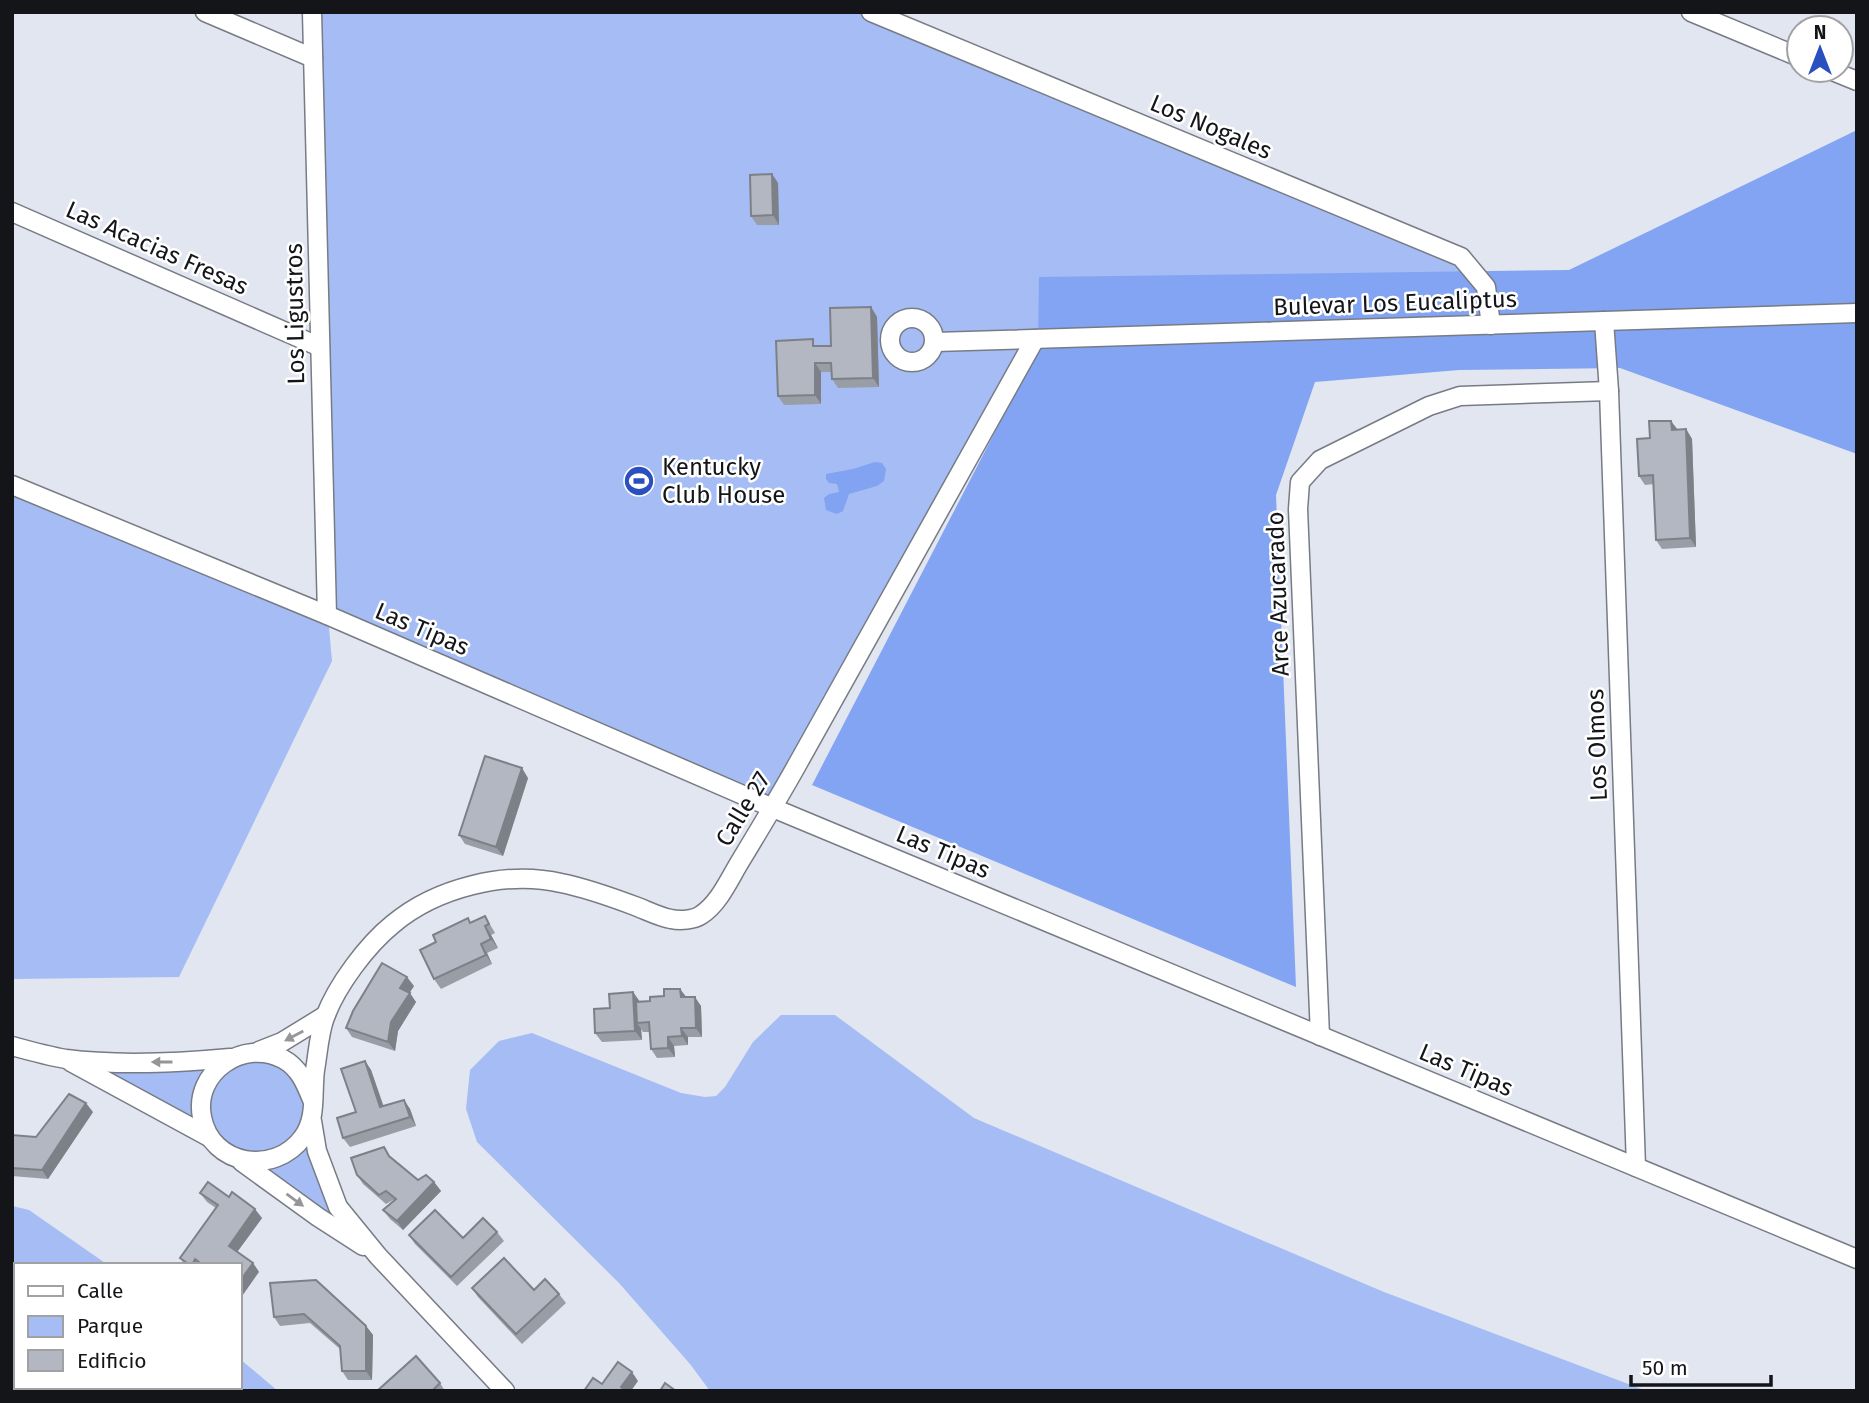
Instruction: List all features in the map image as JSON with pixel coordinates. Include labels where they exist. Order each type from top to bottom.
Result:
[{"type":"street","points":[[205,12],[313,58]]},
{"type":"street","name":"Los Ligustros","points":[[312,12],[327,615]]},
{"type":"street","name":"Los Nogales","points":[[872,12],[1461,257],[1486,287],[1491,325]]},
{"type":"street","points":[[1691,12],[1785,51]]},
{"type":"street","name":"Las Acacias Fresas","points":[[12,212],[320,347]]},
{"type":"street","name":"Bulevar Los Eucaliptus","points":[[935,342],[1857,313]]},
{"type":"street","name":"Los Olmos","points":[[1604,321],[1609,391],[1636,1167]]},
{"type":"street","name":"Calle 27","points":[[313,1102],[315,1073],[326,1016],[358,958],[393,924],[428,900],[466,886],[513,880],[557,881],[672,920],[701,915],[718,897],[772,808],[1035,339]]},
{"type":"street","name":"Arce Azucarado","points":[[1320,1036],[1298,509],[1300,482],[1320,460],[1429,406],[1460,396],[1609,391]]},
{"type":"street","name":"Las Tipas","points":[[12,485],[327,615],[772,808],[1857,1259]]},
{"type":"street","name":"Calle 27","points":[[259,1051],[305,1030],[326,1016]]},
{"type":"street","points":[[12,1046],[65,1059],[118,1063],[230,1058],[259,1051],[284,1059],[303,1077],[313,1102],[312,1121],[317,1152],[338,1207],[378,1256],[505,1391]]},
{"type":"street","points":[[209,1137],[201,1116],[202,1093],[213,1073],[230,1058]]},
{"type":"street","points":[[65,1059],[209,1137],[222,1151],[240,1160],[318,1217],[378,1256]]},
{"type":"street","points":[[240,1160],[257,1162],[274,1159],[290,1151],[312,1121]]},
{"type":"green space","name":"Kentucky Club House","points":[[312,12],[871,12],[1461,257],[1486,287],[1035,339],[773,808],[328,616],[332,661],[179,977],[12,979],[12,485],[326,615]]},
{"type":"green space","points":[[781,1015],[835,1015],[974,1118],[1384,1292],[1647,1391],[710,1391],[690,1364],[619,1283],[477,1142],[466,1109],[470,1070],[499,1041],[532,1033],[681,1093],[716,1096],[725,1087],[753,1042]]},
{"type":"green space","points":[[257,1061],[275,1064],[290,1074],[300,1089],[303,1107],[300,1125],[290,1140],[275,1150],[257,1153],[239,1150],[224,1140],[214,1125],[211,1107],[214,1089],[224,1074],[239,1064]]},
{"type":"green space","points":[[205,1069],[200,1081],[197,1120],[108,1071],[156,1072]]},
{"type":"green space","points":[[310,1143],[341,1223],[267,1170],[268,1166]]},
{"type":"green space","points":[[12,1206],[29,1210],[105,1263],[14,1263],[14,1389],[242,1389],[242,1361],[278,1391],[12,1391]]},
{"type":"shaded area","points":[[1857,130],[1857,454],[1620,368],[1459,370],[1315,382],[1276,495],[1296,987],[812,785],[1038,349],[1039,277],[1569,270]]},
{"type":"shaded area","points":[[875,462],[882,463],[886,469],[884,481],[877,486],[849,494],[843,511],[837,514],[826,510],[824,498],[839,492],[837,484],[829,483],[826,474]]},
{"type":"building","points":[[772,174],[773,215],[751,216],[750,175]]},
{"type":"building","points":[[871,307],[873,378],[832,379],[831,363],[815,363],[815,395],[778,396],[776,341],[813,339],[813,346],[831,346],[830,308]]},
{"type":"building","points":[[1649,421],[1671,421],[1672,430],[1686,429],[1690,538],[1656,540],[1653,475],[1639,476],[1637,439],[1650,438]]},
{"type":"building","points":[[485,756],[522,768],[496,847],[459,835]]},
{"type":"building","points":[[485,916],[489,924],[485,926],[491,939],[481,944],[486,955],[434,979],[420,950],[436,942],[433,935],[468,918],[470,923]]},
{"type":"building","points":[[382,963],[407,977],[400,988],[410,993],[391,1022],[388,1042],[346,1028],[353,1011]]},
{"type":"building","points":[[664,989],[680,989],[681,997],[695,997],[696,1028],[681,1028],[682,1036],[668,1037],[668,1048],[651,1049],[649,1022],[637,1023],[636,1002],[664,996]]},
{"type":"building","points":[[633,992],[635,1031],[595,1033],[594,1009],[610,1008],[609,994]]},
{"type":"building","points":[[365,1061],[380,1107],[404,1100],[410,1117],[343,1138],[337,1118],[356,1112],[341,1069]]},
{"type":"building","points":[[69,1094],[86,1103],[42,1170],[12,1168],[12,1135],[36,1137]]},
{"type":"building","points":[[384,1147],[389,1156],[418,1180],[426,1175],[434,1182],[397,1221],[383,1210],[396,1199],[386,1191],[379,1195],[357,1175],[351,1158]]},
{"type":"building","points":[[208,1182],[229,1197],[232,1192],[255,1209],[229,1246],[253,1263],[242,1278],[242,1263],[200,1263],[195,1259],[193,1263],[187,1263],[180,1258],[218,1205],[200,1193]]},
{"type":"building","points":[[435,1210],[463,1238],[483,1218],[497,1232],[451,1277],[409,1235]]},
{"type":"building","points":[[504,1258],[534,1290],[545,1279],[559,1294],[516,1334],[472,1288]]},
{"type":"building","points":[[316,1280],[366,1326],[366,1371],[342,1371],[340,1346],[304,1314],[274,1317],[270,1283]]},
{"type":"building","points":[[416,1356],[440,1383],[432,1391],[377,1391]]},
{"type":"building","points":[[618,1362],[632,1372],[621,1387],[626,1391],[584,1391],[593,1378],[602,1384]]},
{"type":"building","points":[[665,1383],[676,1391],[660,1391]]},
{"type":"place","name":"Kentucky Club House","points":[[639,481]]}]
